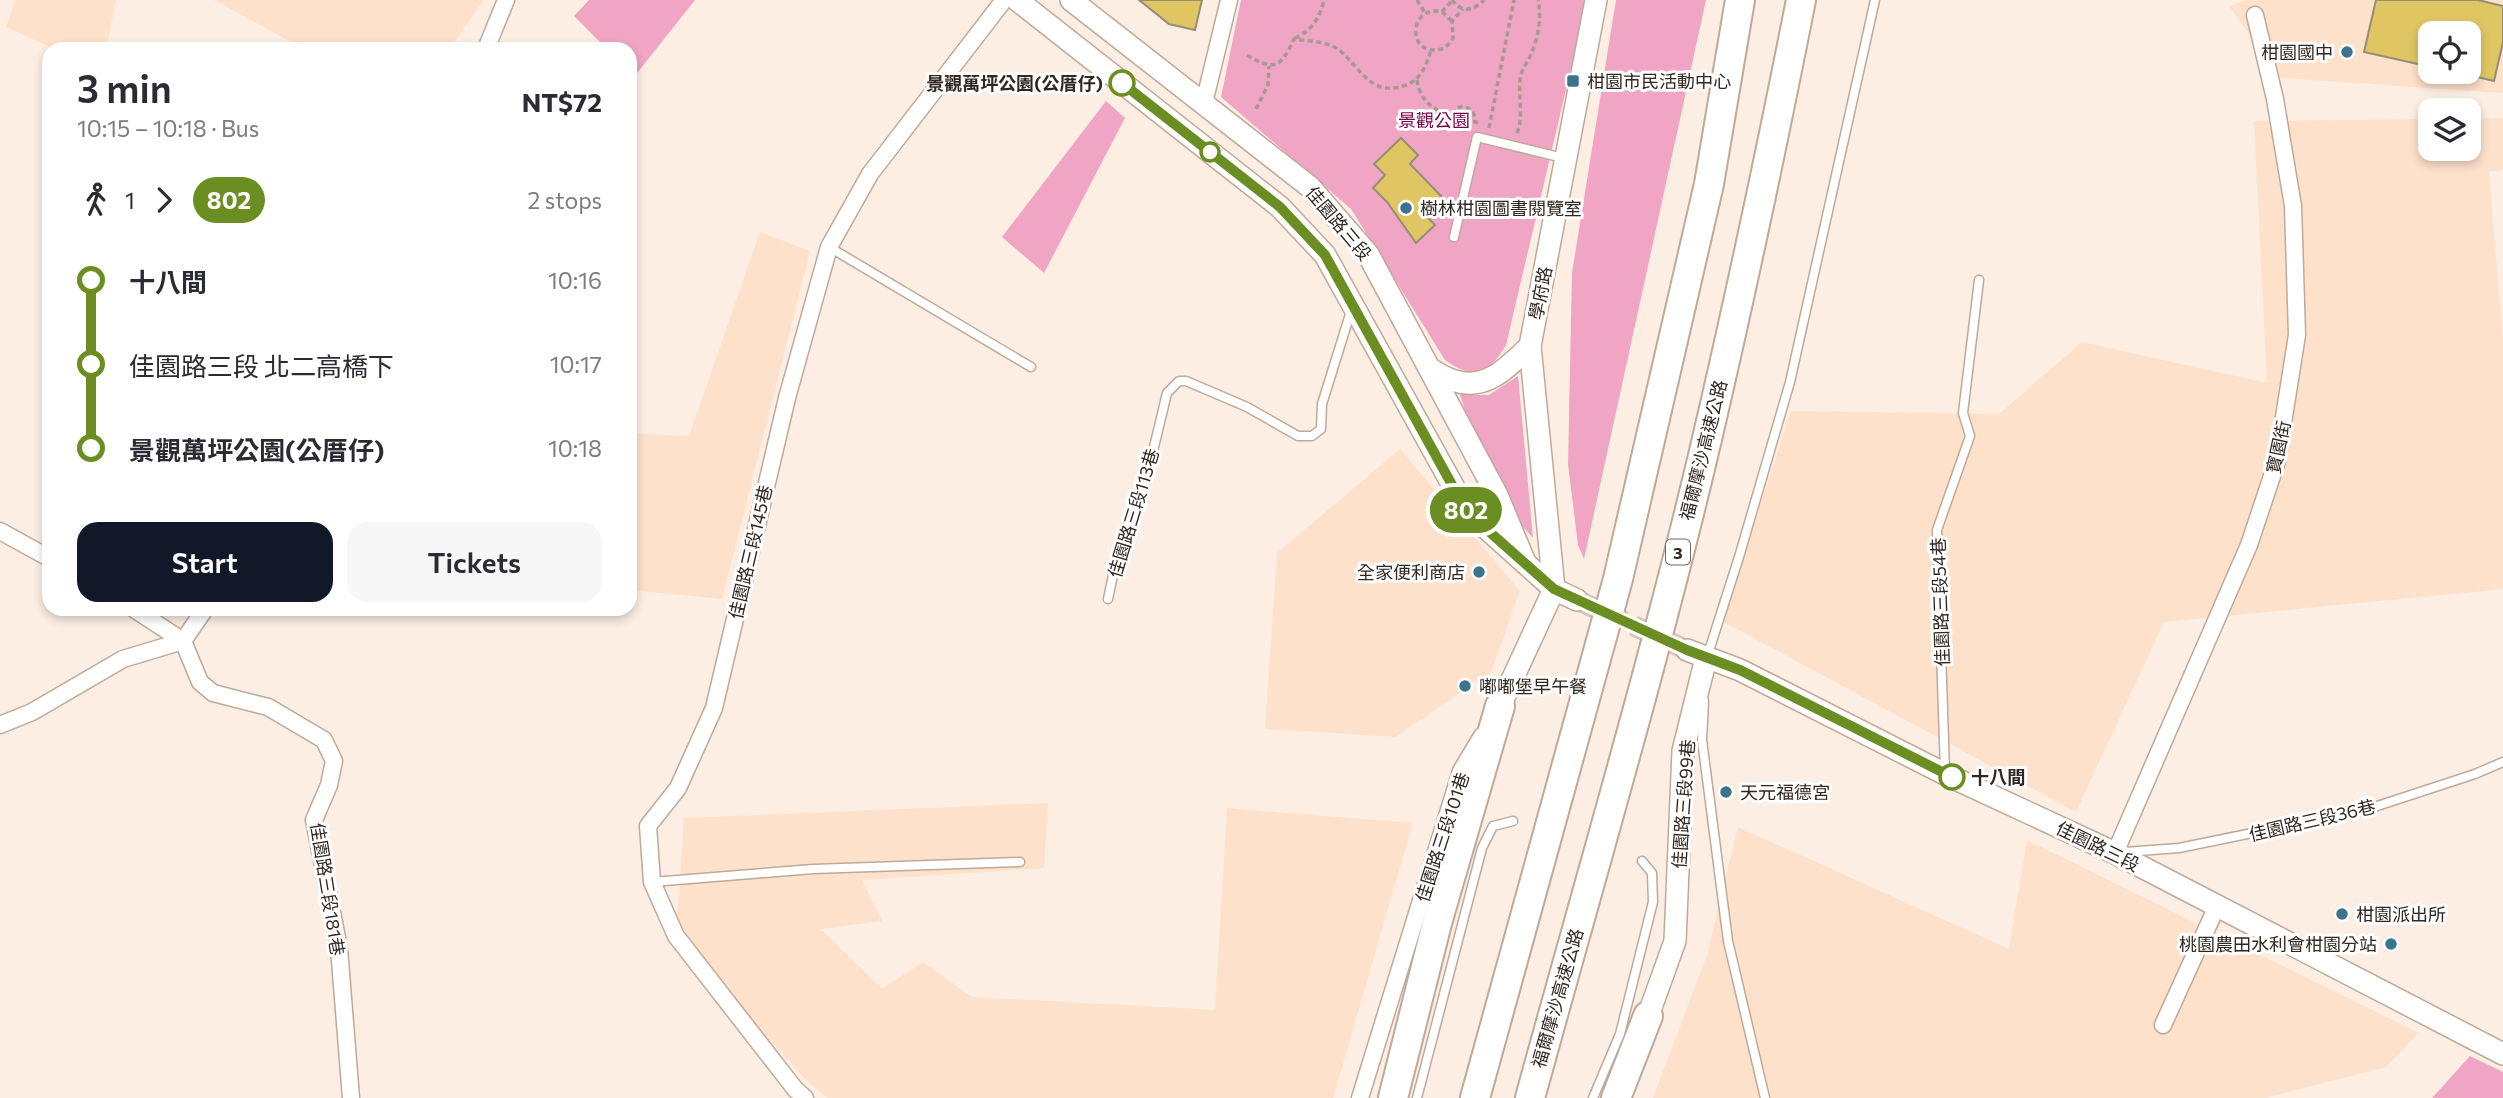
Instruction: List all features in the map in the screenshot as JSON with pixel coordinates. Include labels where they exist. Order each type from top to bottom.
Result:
[{"type":"highway","points":[[1475,1098],[1618,579],[1709,184],[1740,0]]},
{"type":"highway","name":"福爾摩沙高速公路","points":[[1530,1098],[1648,670],[1706,441],[1761,202],[1801,0]]},
{"type":"highway","points":[[1393,1098],[1437,923],[1500,706]]},
{"type":"highway","points":[[1459,1098],[1530,893]]},
{"type":"highway","points":[[1616,1098],[1648,1016]]},
{"type":"street","points":[[489,42],[506,0]]},
{"type":"street","name":"佳園路三段145巷","points":[[805,1098],[794,1089],[676,936],[652,882],[648,826],[678,788],[713,708],[787,398],[829,247],[870,174],[1004,0]]},
{"type":"street","name":"佳園路三段","points":[[1017,0],[1280,207],[1325,255],[1467,512],[1554,589],[1577,600]]},
{"type":"street","name":"佳園路三段","points":[[1071,0],[1310,187],[1368,254],[1497,495],[1527,565]]},
{"type":"street","points":[[1204,103],[1229,0]]},
{"type":"street","name":"學府路","points":[[1554,589],[1530,346],[1596,0]]},
{"type":"street","name":"寶園街","points":[[2115,853],[2249,545],[2277,461],[2297,335],[2293,206],[2275,99],[2255,15]]},
{"type":"street","points":[[1430,369],[1455,382],[1474,383],[1499,376],[1530,346]]},
{"type":"street","points":[[0,531],[42,554]]},
{"type":"street","name":"佳園路三段101巷","points":[[1360,1098],[1461,771],[1500,706],[1554,589]]},
{"type":"street","points":[[145,616],[183,640]]},
{"type":"street","points":[[0,725],[32,712],[122,659],[183,640],[200,616]]},
{"type":"street","name":"佳園路三段181巷","points":[[183,640],[200,682],[213,693],[268,707],[324,740],[334,761],[329,785],[314,820],[339,948],[351,1098]]},
{"type":"street","name":"佳園路三段","points":[[1697,654],[1740,670],[1945,774],[2115,853],[2503,1054]]},
{"type":"street","name":"佳園路三段99巷","points":[[1628,1098],[1648,1016],[1675,941],[1683,751],[1697,654]]},
{"type":"street","points":[[2163,1025],[2217,906]]},
{"type":"lane","points":[[1697,654],[1740,557],[1790,382],[1874,0]]},
{"type":"lane","points":[[1454,237],[1477,138],[1566,159]]},
{"type":"lane","points":[[829,247],[1031,366]]},
{"type":"lane","name":"佳園路三段54巷","points":[[1945,774],[1937,530],[1970,436],[1963,413],[1979,280]]},
{"type":"lane","name":"佳園路三段113巷","points":[[1108,599],[1119,546],[1143,493],[1167,393],[1179,381],[1186,381],[1247,407],[1298,436],[1312,436],[1321,429],[1322,404],[1352,305]]},
{"type":"lane","name":"佳園路三段99巷","points":[[1697,654],[1702,740],[1728,941],[1765,1098]]},
{"type":"lane","name":"佳園路三段36巷","points":[[2115,853],[2179,848],[2365,810],[2503,762]]},
{"type":"lane","points":[[1417,1098],[1482,848],[1493,826],[1513,821]]},
{"type":"lane","points":[[1593,1098],[1620,1034],[1653,902],[1652,873],[1642,861]]},
{"type":"lane","points":[[652,882],[813,869],[1020,862]]},
{"type":"path","points":[[1247,55],[1265,66],[1276,66],[1285,58],[1294,39],[1306,34],[1320,16],[1324,0]]},
{"type":"path","points":[[1417,0],[1425,14]]},
{"type":"path","points":[[1442,12],[1452,1],[1463,9],[1476,8],[1484,0]]},
{"type":"path","points":[[1486,139],[1514,0]]},
{"type":"path","points":[[1511,145],[1519,127],[1520,76],[1532,53],[1537,35],[1540,7],[1538,0]]},
{"type":"path","points":[[1452,21],[1463,9]]},
{"type":"path","points":[[1442,12],[1452,21],[1454,28],[1450,44],[1437,50],[1421,45],[1416,38],[1415,29],[1425,14],[1442,12]]},
{"type":"path","points":[[1294,39],[1333,46],[1373,84],[1388,89],[1417,80],[1426,67],[1431,50]]},
{"type":"path","points":[[1256,109],[1268,85],[1269,66]]},
{"type":"path","points":[[1417,80],[1418,88],[1433,110],[1451,116]]},
{"type":"path","points":[[1464,106],[1472,110],[1475,122],[1469,129],[1458,129],[1451,116],[1457,108],[1464,106]]},
{"type":"path","points":[[1475,122],[1490,125]]},
{"type":"shaded area","points":[[16,0],[116,0],[107,42],[42,43],[6,27]]},
{"type":"shaded area","points":[[214,0],[484,0],[454,42],[291,42]]},
{"type":"shaded area","name":"柑園國中","points":[[2247,0],[2503,0],[2503,93],[2281,78],[2229,6]]},
{"type":"shaded area","points":[[2503,118],[2503,170],[2489,172],[2503,342],[2503,589],[2164,622],[2076,812],[1722,621],[1791,411],[1999,414],[2082,342],[2267,383],[2254,121],[2418,119],[2418,161],[2481,161],[2481,119]]},
{"type":"shaded area","points":[[760,232],[810,251],[722,599],[637,591],[637,433],[689,436]]},
{"type":"shaded area","points":[[1400,449],[1520,591],[1491,672],[1395,737],[1265,729],[1277,553]]},
{"type":"shaded area","points":[[1048,803],[1044,868],[862,880],[882,921],[821,929],[882,989],[923,962],[972,997],[1215,1010],[1227,808],[1413,823],[1333,1098],[827,1098],[810,1084],[676,936],[684,818]]},
{"type":"shaded area","points":[[1738,827],[2009,949],[2027,840],[2419,1033],[2386,1067],[2265,1098],[1653,1098],[1707,955]]},
{"type":"green space","points":[[589,0],[695,0],[637,73],[637,42],[600,42],[574,16]]},
{"type":"green space","name":"景觀公園","points":[[1241,0],[1587,0],[1506,345],[1487,368],[1472,372],[1455,367],[1445,360],[1351,209],[1221,97]]},
{"type":"green space","points":[[1616,0],[1706,0],[1584,559],[1578,545],[1568,464],[1572,273]]},
{"type":"green space","points":[[1106,101],[1125,118],[1044,273],[1002,237]]},
{"type":"green space","points":[[1518,376],[1533,538],[1492,493],[1460,395],[1489,395]]},
{"type":"green space","points":[[2470,1056],[2503,1072],[2503,1098],[2432,1098]]},
{"type":"building","points":[[1139,0],[1202,0],[1195,30],[1169,24]]},
{"type":"building","points":[[2376,0],[2478,0],[2503,6],[2503,42],[2494,81],[2481,78],[2481,21],[2418,21],[2418,64],[2364,52]]},
{"type":"building","points":[[1401,138],[1418,155],[1410,164],[1444,199],[1426,216],[1435,225],[1416,243],[1387,202],[1373,188],[1385,175],[1374,164]]},
{"type":"tunnel","points":[[1577,600],[1687,650]]},
{"type":"bus line","name":"802","points":[[1122,83],[1280,207],[1325,255],[1467,512],[1554,589],[1687,650],[1740,670],[1952,777]]},
{"type":"place","name":"柑園國中","points":[[2347,52]]},
{"type":"place","name":"柑園市民活動中心","points":[[1573,81]]},
{"type":"place","name":"景觀萬坪公園(公厝仔)","points":[[1122,83]]},
{"type":"place","name":"樹林柑園圖書閱覽室","points":[[1406,208]]},
{"type":"place","name":"全家便利商店","points":[[1479,572]]},
{"type":"place","name":"嘟嘟堡早午餐","points":[[1465,686]]},
{"type":"place","name":"十八間","points":[[1952,777]]},
{"type":"place","name":"天元福德宮","points":[[1726,792]]},
{"type":"place","name":"柑園派出所","points":[[2342,914]]},
{"type":"place","name":"桃園農田水利會柑園分站","points":[[2391,944]]}]
